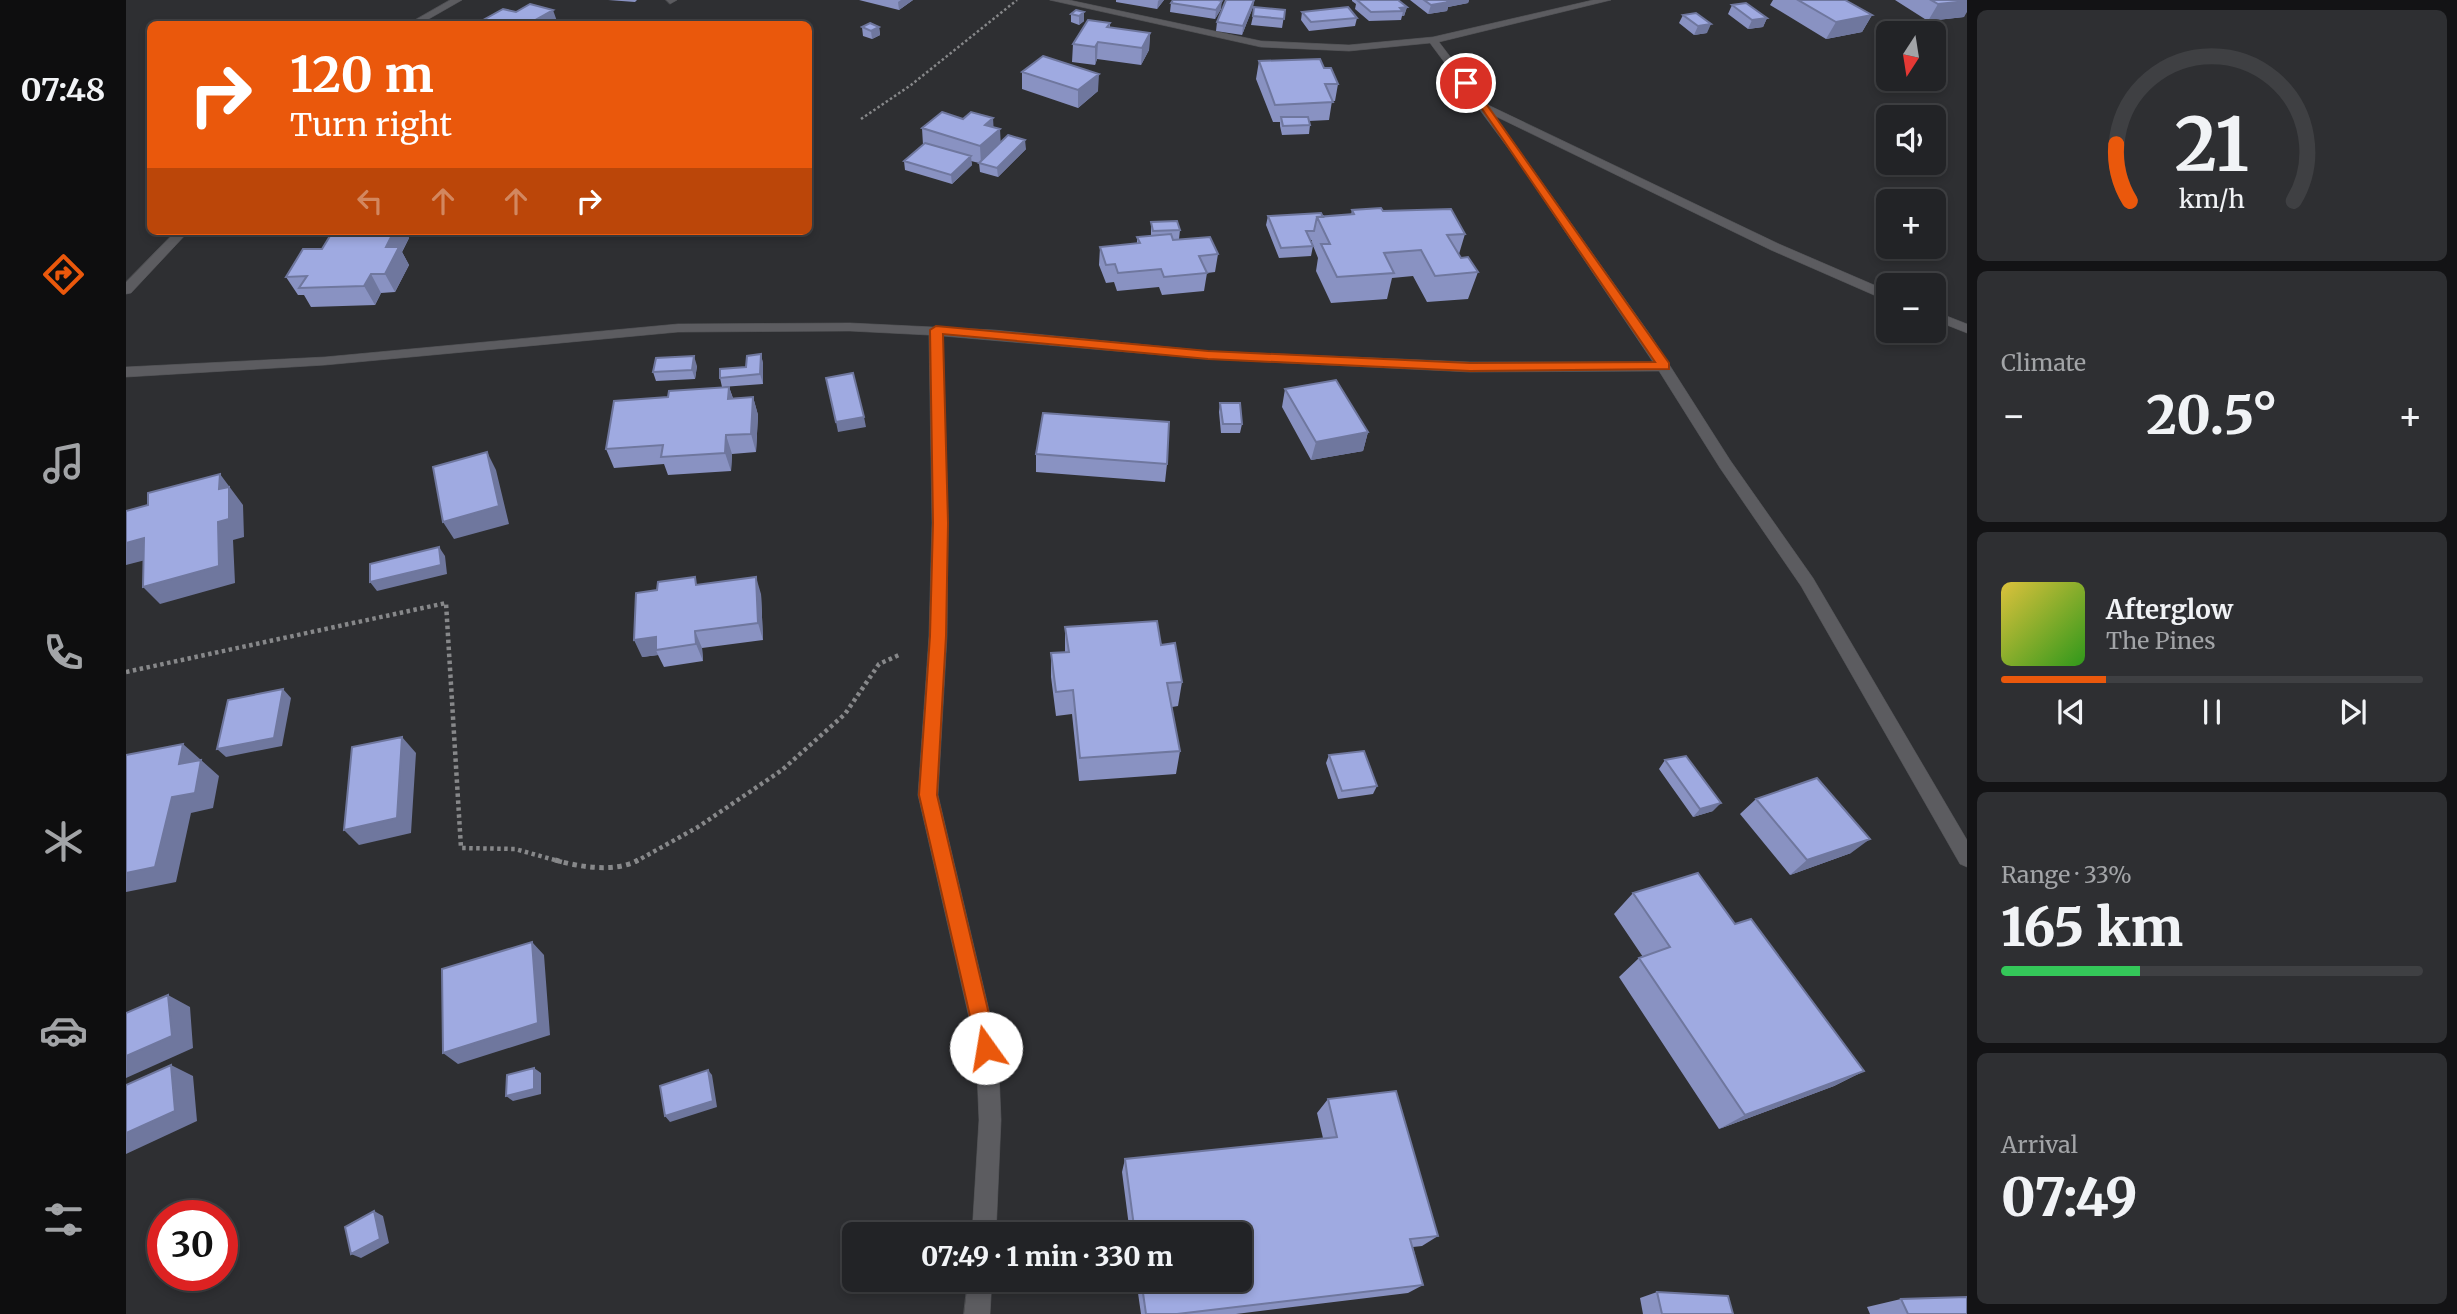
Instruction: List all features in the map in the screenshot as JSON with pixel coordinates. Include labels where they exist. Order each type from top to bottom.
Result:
[{"type":"street","points":[[418,21],[457,0]]},
{"type":"street","points":[[1055,0],[1261,44],[1349,48],[1433,40],[1606,0]]},
{"type":"street","points":[[1433,40],[1483,105],[1664,366],[1725,464],[1807,582],[1967,858]]},
{"type":"street","points":[[1483,105],[1775,247],[1876,291]]},
{"type":"street","points":[[126,290],[179,235]]},
{"type":"street","points":[[1946,320],[1967,329]]},
{"type":"street","points":[[126,372],[325,361],[678,328],[936,330],[1208,355],[1470,367],[1664,366]]},
{"type":"street","points":[[936,330],[940,523],[938,636],[928,795],[986,1048],[990,1120],[985,1222]]},
{"type":"street","points":[[977,1314],[979,1292]]},
{"type":"path","points":[[861,118],[911,85],[1017,0]]},
{"type":"path","points":[[126,672],[446,603],[461,848],[515,849],[579,867],[630,865],[698,827],[782,770],[845,713],[879,664],[938,636]]},
{"type":"building","points":[[1173,0],[1222,1],[1216,10],[1171,3]]},
{"type":"building","points":[[1226,0],[1254,0],[1243,26],[1217,22]]},
{"type":"building","points":[[1357,0],[1398,0],[1407,7],[1400,8],[1403,11],[1371,12]]},
{"type":"building","points":[[1424,0],[1446,0],[1449,2],[1431,5]]},
{"type":"building","points":[[1798,0],[1845,0],[1872,15],[1836,22]]},
{"type":"building","points":[[1931,0],[1967,0],[1967,1],[1938,4]]},
{"type":"building","points":[[1746,3],[1767,18],[1752,20],[1732,5]]},
{"type":"building","points":[[530,4],[553,10],[533,21],[481,21],[503,9],[516,12]]},
{"type":"building","points":[[1254,7],[1285,10],[1284,19],[1253,16]]},
{"type":"building","points":[[1348,7],[1357,18],[1311,22],[1302,12]]},
{"type":"building","points":[[1076,10],[1084,12],[1079,16],[1071,14]]},
{"type":"building","points":[[1696,13],[1711,24],[1698,26],[1683,15]]},
{"type":"building","points":[[1088,20],[1110,23],[1107,27],[1150,33],[1142,48],[1098,42],[1095,47],[1073,44]]},
{"type":"building","points":[[870,23],[879,27],[871,31],[862,27]]},
{"type":"building","points":[[1043,56],[1099,74],[1078,90],[1022,72]]},
{"type":"building","points":[[1320,59],[1324,68],[1331,68],[1338,84],[1325,84],[1333,102],[1275,105],[1259,61]]},
{"type":"building","points":[[942,112],[963,119],[971,112],[993,118],[985,125],[1000,129],[980,146],[922,128]]},
{"type":"building","points":[[1281,117],[1308,117],[1310,125],[1283,126]]},
{"type":"building","points":[[1008,135],[1025,140],[997,168],[979,163]]},
{"type":"building","points":[[925,143],[971,156],[951,175],[904,161]]},
{"type":"building","points":[[1381,208],[1383,211],[1451,209],[1465,234],[1447,235],[1461,258],[1468,257],[1478,272],[1435,276],[1421,250],[1384,253],[1394,273],[1337,277],[1321,244],[1330,244],[1317,217],[1354,214],[1352,210]]},
{"type":"building","points":[[1321,213],[1323,217],[1317,217],[1314,231],[1306,231],[1313,246],[1281,248],[1268,216]]},
{"type":"building","points":[[1177,221],[1180,230],[1153,231],[1151,222]]},
{"type":"building","points":[[1171,234],[1173,240],[1210,237],[1218,254],[1199,256],[1207,273],[1164,277],[1161,269],[1118,273],[1115,264],[1106,265],[1100,247],[1140,243],[1137,237]]},
{"type":"building","points":[[331,235],[392,235],[386,247],[399,247],[385,274],[371,274],[364,286],[299,288],[307,276],[286,277],[303,249],[322,249]]},
{"type":"building","points":[[761,354],[760,374],[720,378],[720,369],[746,367],[747,356]]},
{"type":"building","points":[[694,356],[692,370],[653,372],[656,358]]},
{"type":"building","points":[[853,373],[864,417],[836,422],[826,378]]},
{"type":"building","points":[[1336,380],[1368,432],[1316,442],[1285,389]]},
{"type":"building","points":[[729,387],[728,399],[753,397],[751,434],[726,435],[725,453],[661,457],[663,445],[606,449],[614,401],[668,397],[669,391]]},
{"type":"building","points":[[1220,403],[1240,403],[1242,424],[1223,424]]},
{"type":"building","points":[[1043,413],[1169,422],[1167,464],[1036,454]]},
{"type":"building","points":[[487,452],[499,506],[443,522],[433,467]]},
{"type":"building","points":[[220,474],[219,489],[229,487],[229,519],[218,522],[219,566],[143,587],[144,538],[126,543],[126,511],[148,505],[148,493]]},
{"type":"building","points":[[439,547],[441,565],[370,582],[370,564]]},
{"type":"building","points":[[695,577],[696,585],[756,577],[758,623],[695,631],[696,644],[656,650],[656,637],[634,640],[636,593],[657,590],[658,582]]},
{"type":"building","points":[[1157,621],[1161,645],[1175,643],[1182,682],[1167,683],[1180,751],[1080,758],[1073,690],[1056,692],[1051,653],[1069,652],[1065,627]]},
{"type":"building","points":[[283,689],[274,738],[217,749],[228,700]]},
{"type":"building","points":[[402,737],[397,818],[344,830],[352,747]]},
{"type":"building","points":[[183,744],[179,764],[201,760],[195,793],[172,797],[155,867],[126,873],[126,755]]},
{"type":"building","points":[[1364,751],[1377,786],[1342,791],[1329,755]]},
{"type":"building","points":[[1686,756],[1721,803],[1700,809],[1665,760]]},
{"type":"building","points":[[1817,778],[1870,839],[1807,860],[1756,799]]},
{"type":"building","points":[[1698,873],[1735,924],[1751,919],[1864,1071],[1745,1115],[1639,958],[1670,947],[1633,893]]},
{"type":"building","points":[[532,942],[538,1023],[443,1053],[442,969]]},
{"type":"building","points":[[168,995],[172,1036],[126,1056],[126,1013]]},
{"type":"building","points":[[171,1065],[175,1111],[126,1133],[126,1085]]},
{"type":"building","points":[[534,1068],[534,1089],[506,1096],[507,1075]]},
{"type":"building","points":[[708,1070],[713,1101],[665,1116],[660,1086]]},
{"type":"building","points":[[1396,1091],[1438,1236],[1410,1239],[1423,1285],[1177,1314],[1146,1314],[1143,1292],[1252,1292],[1252,1222],[1133,1222],[1125,1159],[1337,1137],[1328,1099]]},
{"type":"building","points":[[374,1211],[380,1239],[351,1254],[345,1227]]},
{"type":"building","points":[[1657,1292],[1728,1296],[1733,1314],[1662,1314]]},
{"type":"building","points":[[1967,1297],[1967,1314],[1908,1314],[1901,1299]]},
{"type":"route","points":[[986,1048],[928,795],[928,761],[938,636],[940,523],[936,330],[1208,355],[1470,367],[1664,366],[1466,83]]}]
